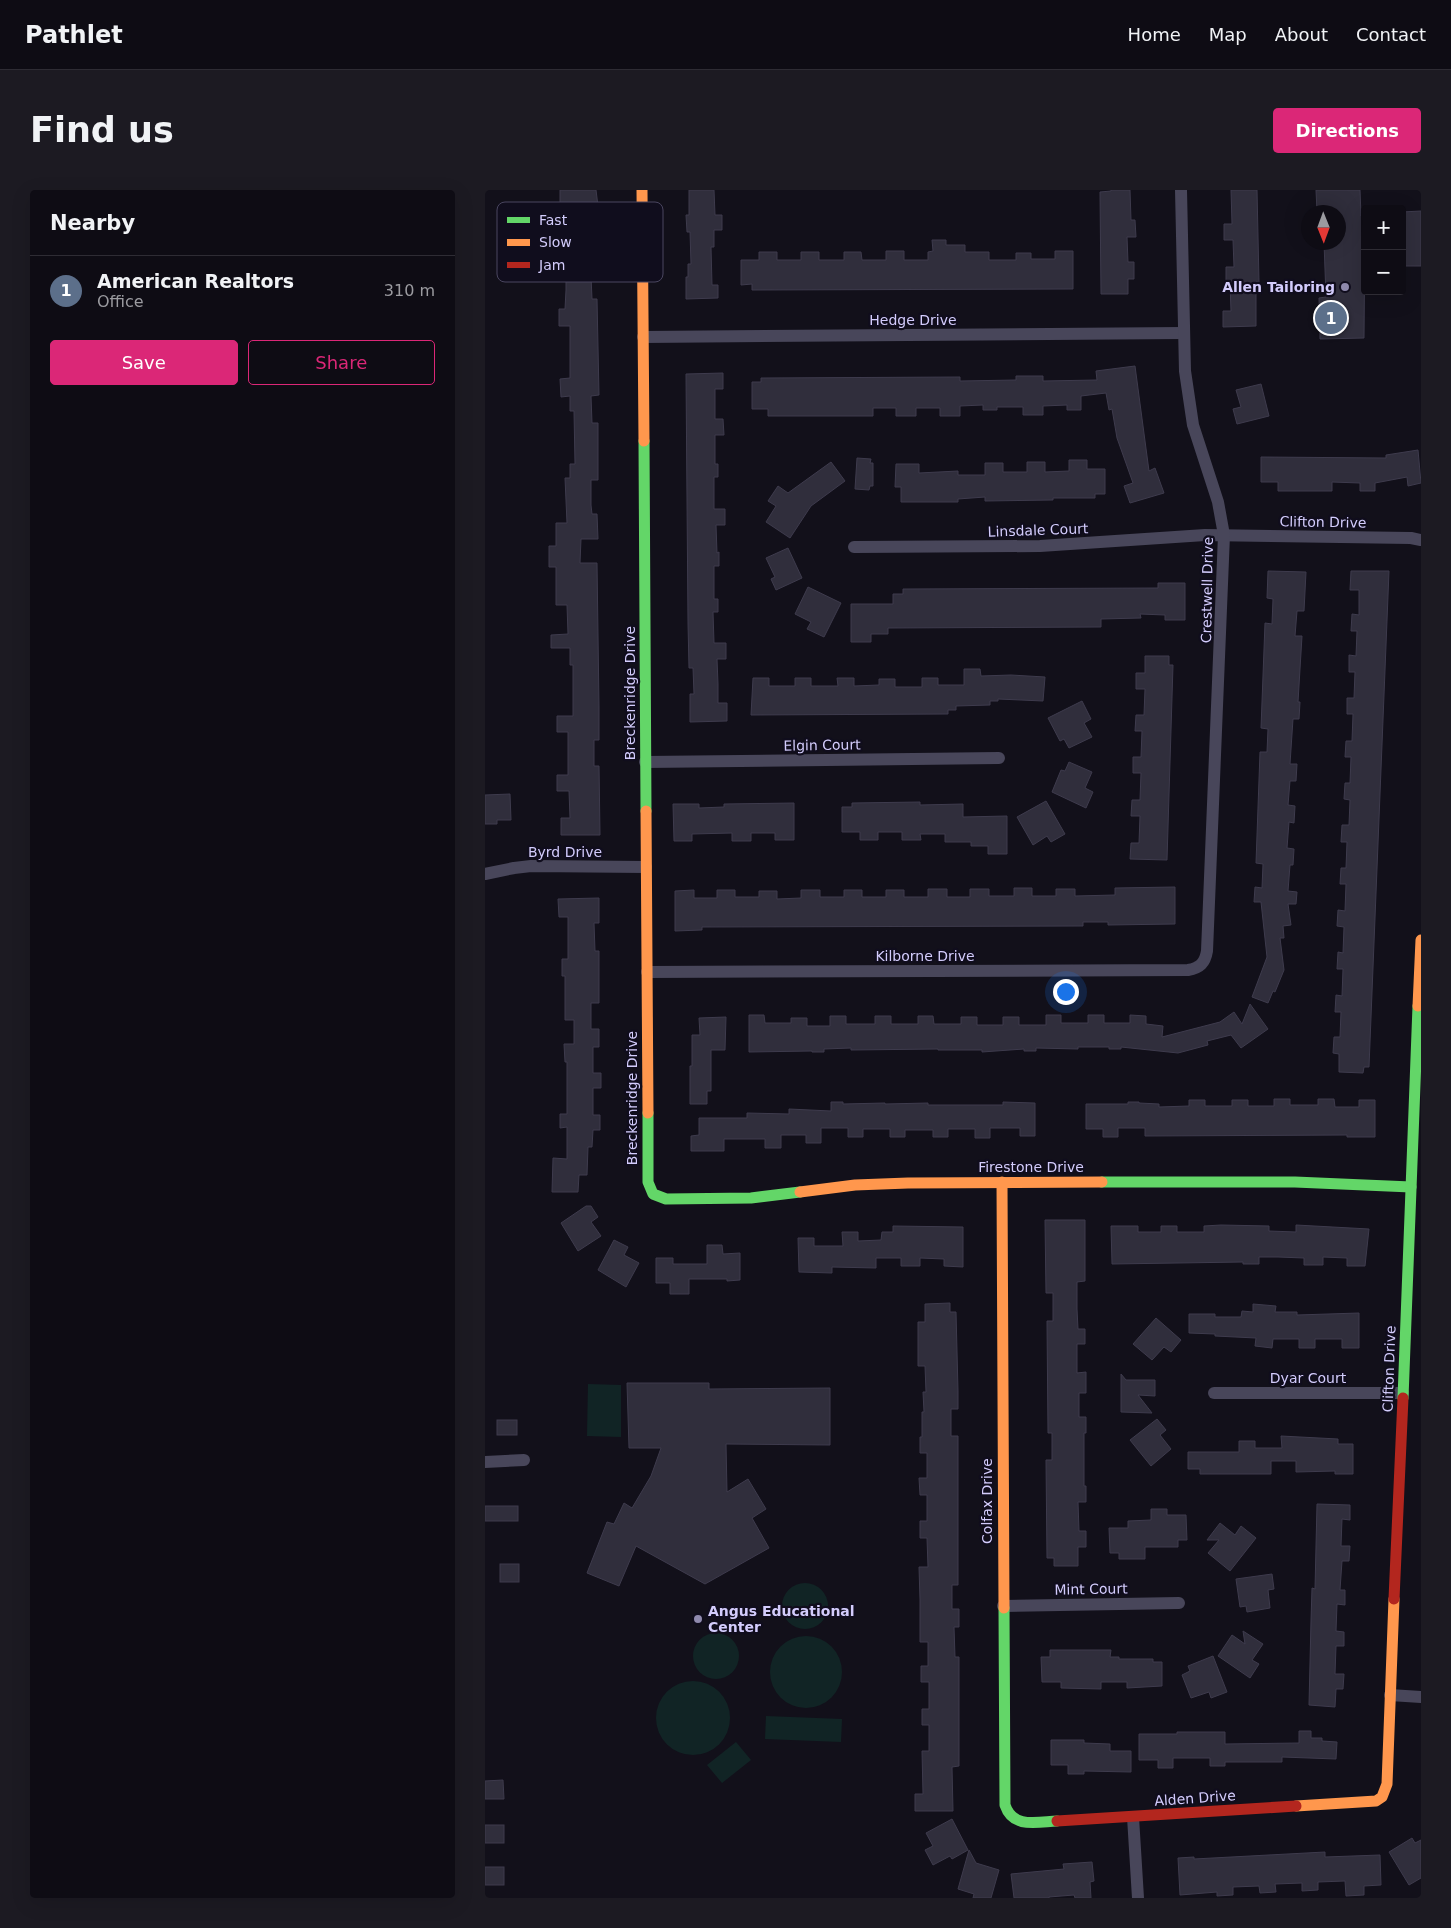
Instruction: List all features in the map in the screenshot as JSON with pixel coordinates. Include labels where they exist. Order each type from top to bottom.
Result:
[{"type":"street","name":"Crestwell Drive","points":[[1181,190],[1185,372],[1193,425],[1218,502],[1224,536],[1207,951],[1202,965]]},
{"type":"street","name":"Breckenridge Drive","points":[[643,282],[648,1182],[653,1194]]},
{"type":"street","name":"Hedge Drive","points":[[643,337],[1183,333]]},
{"type":"street","name":"Clifton Drive","points":[[1224,536],[1411,538],[1421,540]]},
{"type":"street","name":"Linsdale Court","points":[[854,547],[1040,546],[1224,536]]},
{"type":"street","name":"Elgin Court","points":[[645,762],[999,758]]},
{"type":"street","name":"Byrd Drive","points":[[485,874],[531,866],[646,867]]},
{"type":"street","name":"Clifton Drive","points":[[1381,1797],[1385,1792],[1387,1784],[1421,940]]},
{"type":"street","name":"Kilborne Drive","points":[[647,972],[1188,970],[1196,969],[1202,965]]},
{"type":"street","name":"Firestone Drive","points":[[653,1194],[666,1199],[751,1198],[873,1184],[1001,1182],[1295,1182],[1411,1187]]},
{"type":"street","name":"Colfax Drive","points":[[1001,1182],[1005,1805],[1011,1817]]},
{"type":"street","name":"Dyar Court","points":[[1214,1393],[1403,1393]]},
{"type":"street","points":[[485,1462],[524,1460]]},
{"type":"street","name":"Mint Court","points":[[1003,1606],[1179,1603]]},
{"type":"street","points":[[1390,1695],[1421,1696]]},
{"type":"street","name":"Alden Drive","points":[[1011,1817],[1024,1823],[1366,1802],[1375,1801],[1381,1797]]},
{"type":"street","points":[[1133,1817],[1138,1898]]},
{"type":"green space","points":[[588,1384],[621,1385],[621,1437],[587,1436]]},
{"type":"green space","points":[[805,1583],[818,1587],[824,1593],[828,1606],[824,1619],[818,1625],[805,1629],[792,1625],[786,1619],[782,1606],[786,1593],[792,1587]]},
{"type":"green space","points":[[716,1633],[729,1637],[735,1643],[739,1656],[735,1669],[729,1675],[716,1679],[703,1675],[697,1669],[693,1656],[697,1643],[703,1637]]},
{"type":"green space","points":[[813,1636],[832,1646],[840,1658],[842,1672],[840,1686],[832,1698],[820,1706],[799,1708],[780,1698],[772,1686],[770,1665],[780,1646],[792,1638]]},
{"type":"green space","points":[[693,1681],[707,1684],[719,1692],[727,1704],[730,1718],[727,1732],[719,1744],[707,1752],[693,1755],[679,1752],[667,1744],[659,1732],[656,1718],[659,1704],[667,1692],[679,1684]]},
{"type":"green space","points":[[766,1716],[842,1719],[841,1742],[765,1739]]},
{"type":"green space","points":[[736,1742],[751,1760],[722,1783],[707,1765]]},
{"type":"building","points":[[560,190],[596,190],[598,202],[560,202]]},
{"type":"building","points":[[689,190],[714,190],[715,215],[722,215],[722,230],[714,230],[714,247],[711,247],[712,285],[718,285],[718,298],[686,299],[686,277],[688,277],[688,264],[691,264],[690,232],[687,232],[686,215],[689,215]]},
{"type":"building","points":[[1130,190],[1131,220],[1135,220],[1136,237],[1127,237],[1128,262],[1134,262],[1134,279],[1128,279],[1128,294],[1101,294],[1100,192]]},
{"type":"building","points":[[1231,190],[1257,190],[1259,282],[1256,282],[1256,326],[1223,327],[1223,311],[1231,311],[1230,283],[1226,283],[1226,267],[1234,267],[1233,240],[1224,240],[1224,224],[1232,224]]},
{"type":"building","points":[[1316,190],[1360,190],[1361,295],[1364,295],[1364,338],[1320,339],[1319,298],[1326,297],[1324,250],[1346,250],[1346,205],[1317,205]]},
{"type":"building","points":[[1421,211],[1421,266],[1406,266],[1406,212]]},
{"type":"building","points":[[932,240],[946,240],[946,245],[965,245],[965,252],[989,252],[989,260],[1016,260],[1016,253],[1031,253],[1031,259],[1055,259],[1055,251],[1073,251],[1073,289],[752,290],[752,284],[741,285],[741,260],[759,260],[759,252],[777,252],[777,260],[801,260],[801,252],[819,252],[819,260],[844,260],[844,252],[861,252],[862,260],[886,260],[886,251],[904,251],[904,260],[928,260],[928,252],[933,251]]},
{"type":"building","points":[[566,282],[591,282],[592,299],[597,299],[599,395],[591,396],[592,423],[598,423],[598,480],[591,480],[591,505],[592,514],[597,514],[598,539],[581,539],[580,563],[597,563],[599,740],[594,740],[594,766],[599,766],[600,835],[561,835],[561,818],[570,818],[569,791],[557,791],[557,775],[568,775],[568,732],[557,732],[557,716],[573,716],[573,665],[570,665],[570,648],[551,648],[551,635],[568,634],[567,605],[556,605],[556,567],[549,567],[549,546],[556,546],[556,523],[567,523],[565,478],[570,478],[570,464],[575,464],[574,411],[570,411],[570,396],[561,397],[560,379],[570,378],[570,326],[559,326],[559,309],[565,309]]},
{"type":"building","points":[[1135,366],[1149,471],[1155,468],[1164,493],[1130,503],[1124,486],[1133,483],[1117,438],[1112,409],[1109,410],[1106,393],[1081,396],[1081,410],[1067,410],[1067,405],[1043,406],[1043,415],[1023,415],[1023,407],[997,407],[997,410],[983,410],[983,405],[960,406],[960,416],[940,416],[940,408],[916,408],[916,416],[896,416],[896,408],[873,408],[873,416],[768,416],[768,409],[752,409],[752,382],[761,382],[761,378],[960,377],[960,381],[1016,380],[1016,376],[1043,376],[1043,381],[1097,380],[1096,371]]},
{"type":"building","points":[[723,373],[723,389],[715,389],[715,419],[723,419],[724,435],[715,435],[715,464],[718,464],[718,477],[714,477],[714,509],[725,509],[725,525],[716,525],[719,566],[714,566],[714,599],[718,599],[718,612],[713,612],[714,643],[726,643],[726,659],[717,659],[718,703],[727,703],[727,721],[690,722],[690,694],[694,694],[693,668],[689,668],[686,374]]},
{"type":"building","points":[[1261,384],[1269,416],[1237,424],[1233,409],[1241,407],[1236,390]]},
{"type":"building","points":[[1418,450],[1421,483],[1408,486],[1407,477],[1375,483],[1375,491],[1360,491],[1360,483],[1332,482],[1332,491],[1278,491],[1278,482],[1261,482],[1261,457],[1386,458],[1386,455]]},
{"type":"building","points":[[857,458],[871,459],[870,463],[873,463],[873,486],[870,486],[869,490],[855,489]]},
{"type":"building","points":[[1069,460],[1087,460],[1087,469],[1105,469],[1105,494],[1095,494],[1095,498],[1053,498],[1053,500],[985,501],[985,497],[958,499],[958,502],[901,502],[901,487],[895,487],[896,464],[919,464],[919,473],[958,471],[958,475],[985,475],[985,463],[1003,463],[1003,472],[1027,472],[1027,462],[1045,462],[1045,472],[1069,471]]},
{"type":"building","points":[[831,462],[845,481],[811,506],[790,538],[766,522],[776,506],[768,501],[778,486],[788,493]]},
{"type":"building","points":[[788,548],[802,578],[776,590],[771,579],[775,577],[766,558]]},
{"type":"building","points":[[1268,571],[1306,572],[1304,611],[1297,611],[1295,636],[1302,636],[1298,702],[1300,702],[1299,719],[1293,719],[1290,764],[1297,764],[1296,781],[1290,781],[1288,805],[1295,806],[1294,823],[1289,822],[1287,848],[1294,849],[1293,865],[1290,865],[1288,891],[1297,892],[1296,904],[1288,904],[1291,925],[1283,926],[1284,938],[1280,938],[1284,970],[1268,1003],[1252,997],[1267,957],[1261,902],[1254,902],[1255,887],[1262,888],[1263,864],[1256,863],[1260,752],[1267,752],[1268,729],[1261,728],[1265,623],[1272,624],[1273,599],[1267,598]]},
{"type":"building","points":[[1351,571],[1389,571],[1369,1067],[1364,1067],[1363,1073],[1339,1072],[1339,1054],[1333,1053],[1334,1037],[1340,1037],[1341,1012],[1335,1012],[1336,995],[1342,996],[1343,969],[1337,969],[1338,952],[1343,953],[1344,927],[1337,926],[1338,910],[1345,911],[1346,884],[1340,884],[1341,868],[1346,868],[1347,842],[1341,842],[1342,825],[1349,825],[1350,800],[1344,799],[1345,783],[1350,783],[1351,757],[1345,757],[1346,741],[1352,741],[1353,714],[1347,714],[1347,698],[1354,698],[1355,672],[1349,672],[1349,655],[1356,656],[1357,631],[1351,631],[1352,614],[1359,615],[1359,590],[1350,590]]},
{"type":"building","points":[[1158,583],[1185,583],[1185,620],[1165,620],[1165,615],[1140,614],[1141,618],[1101,619],[1101,627],[888,628],[888,634],[871,634],[871,642],[851,642],[851,604],[893,604],[893,594],[903,594],[903,589],[1158,588]]},
{"type":"building","points":[[808,587],[841,603],[824,637],[807,629],[811,622],[795,614]]},
{"type":"building","points":[[1145,656],[1169,656],[1169,665],[1173,665],[1167,860],[1130,859],[1131,843],[1139,843],[1140,816],[1131,816],[1132,800],[1140,800],[1141,773],[1133,773],[1133,757],[1141,757],[1142,731],[1135,731],[1136,715],[1144,715],[1145,689],[1136,689],[1136,673],[1145,673]]},
{"type":"building","points":[[964,669],[980,669],[981,676],[1045,677],[1043,701],[998,699],[998,701],[990,701],[990,705],[956,706],[956,710],[948,710],[948,714],[751,715],[753,678],[769,678],[769,686],[795,686],[795,678],[811,678],[811,686],[838,686],[837,678],[854,678],[854,686],[879,685],[879,679],[895,679],[895,687],[922,687],[922,678],[938,678],[938,685],[964,685]]},
{"type":"building","points":[[1082,701],[1091,719],[1084,723],[1092,737],[1069,748],[1064,739],[1060,741],[1048,718]]},
{"type":"building","points":[[1069,762],[1092,772],[1085,788],[1093,792],[1086,808],[1052,792],[1061,770],[1065,771]]},
{"type":"building","points":[[510,794],[511,820],[497,820],[497,824],[485,824],[485,795]]},
{"type":"building","points":[[1046,801],[1065,834],[1051,842],[1047,836],[1033,845],[1017,817]]},
{"type":"building","points":[[920,802],[920,805],[963,804],[963,817],[1007,816],[1007,854],[988,854],[988,846],[971,846],[971,842],[945,842],[945,834],[920,834],[921,840],[902,840],[902,832],[878,832],[878,840],[860,840],[860,832],[842,832],[842,807],[852,807],[852,803]]},
{"type":"building","points":[[794,803],[794,840],[775,840],[775,833],[751,833],[751,841],[732,841],[732,833],[692,834],[692,841],[674,841],[673,804],[699,804],[699,808],[724,807],[724,804]]},
{"type":"building","points":[[1175,887],[1175,924],[1108,925],[1108,922],[1083,922],[1083,926],[702,927],[702,930],[675,931],[675,891],[694,890],[694,898],[717,898],[717,890],[735,890],[735,897],[759,897],[759,891],[777,891],[777,899],[801,898],[801,890],[820,890],[820,897],[844,897],[844,890],[862,890],[862,897],[886,897],[886,890],[904,890],[904,897],[928,897],[928,889],[947,889],[947,897],[970,897],[970,889],[989,889],[989,896],[1014,896],[1014,888],[1032,888],[1032,896],[1056,896],[1056,889],[1075,889],[1075,896],[1115,895],[1115,888]]},
{"type":"building","points":[[599,898],[599,923],[594,923],[595,951],[599,951],[599,1003],[591,1003],[591,1029],[599,1029],[599,1047],[593,1047],[593,1073],[601,1073],[601,1088],[593,1088],[593,1115],[600,1115],[600,1130],[593,1130],[592,1147],[588,1147],[587,1175],[579,1175],[578,1192],[552,1192],[553,1158],[567,1159],[567,1127],[560,1128],[560,1114],[567,1114],[567,1062],[565,1062],[564,1044],[574,1044],[574,1020],[565,1020],[565,976],[562,976],[562,959],[568,959],[568,917],[559,917],[558,899]]},
{"type":"building","points":[[1250,1004],[1268,1029],[1241,1048],[1231,1035],[1207,1041],[1208,1045],[1178,1053],[1121,1047],[1121,1049],[1109,1049],[1109,1047],[1078,1047],[1078,1049],[1036,1048],[1036,1051],[1024,1051],[1024,1049],[982,1052],[982,1050],[938,1049],[851,1050],[851,1048],[824,1049],[824,1052],[749,1052],[749,1015],[764,1015],[765,1023],[791,1023],[791,1018],[807,1018],[807,1026],[830,1026],[830,1016],[846,1016],[846,1024],[875,1024],[875,1016],[891,1016],[891,1024],[918,1024],[918,1016],[933,1016],[934,1024],[961,1024],[961,1017],[977,1017],[977,1025],[1003,1025],[1003,1017],[1019,1017],[1019,1025],[1046,1025],[1046,1015],[1061,1015],[1061,1023],[1088,1023],[1088,1015],[1104,1015],[1104,1023],[1130,1023],[1130,1015],[1146,1016],[1146,1024],[1163,1026],[1162,1037],[1220,1022],[1234,1012],[1242,1024]]},
{"type":"building","points":[[726,1017],[725,1050],[711,1050],[711,1091],[707,1091],[707,1104],[690,1104],[692,1035],[700,1035],[699,1018]]},
{"type":"building","points":[[1274,1099],[1290,1099],[1290,1105],[1318,1105],[1318,1099],[1334,1099],[1335,1107],[1359,1107],[1359,1100],[1375,1100],[1375,1137],[1347,1137],[1347,1135],[1145,1136],[1145,1128],[1118,1128],[1118,1137],[1103,1137],[1103,1129],[1086,1129],[1086,1104],[1128,1104],[1128,1102],[1139,1102],[1159,1104],[1159,1107],[1189,1106],[1189,1100],[1205,1100],[1205,1106],[1232,1106],[1232,1100],[1248,1100],[1248,1106],[1274,1106]]},
{"type":"building","points":[[831,1102],[843,1102],[843,1104],[928,1103],[928,1105],[1003,1105],[1003,1102],[1035,1103],[1035,1136],[1020,1136],[1020,1128],[990,1128],[990,1138],[975,1138],[975,1129],[948,1129],[948,1137],[933,1137],[933,1130],[905,1130],[905,1137],[890,1137],[890,1129],[863,1129],[863,1137],[848,1137],[848,1128],[821,1128],[821,1143],[806,1143],[806,1135],[781,1135],[781,1148],[765,1148],[765,1139],[724,1139],[724,1151],[691,1151],[691,1136],[699,1135],[699,1118],[747,1118],[747,1113],[789,1114],[789,1109],[831,1111]]},
{"type":"building","points":[[586,1206],[591,1206],[598,1217],[591,1222],[601,1236],[578,1251],[561,1223]]},
{"type":"building","points":[[1045,1220],[1085,1220],[1085,1281],[1077,1282],[1077,1309],[1078,1329],[1085,1329],[1085,1344],[1077,1344],[1077,1373],[1086,1372],[1086,1393],[1079,1393],[1079,1417],[1086,1417],[1086,1433],[1084,1433],[1084,1486],[1086,1486],[1086,1502],[1078,1502],[1079,1531],[1086,1531],[1086,1547],[1078,1547],[1078,1566],[1054,1566],[1054,1558],[1047,1558],[1046,1460],[1052,1460],[1052,1433],[1048,1433],[1047,1321],[1053,1321],[1053,1293],[1046,1293]]},
{"type":"building","points":[[1296,1225],[1369,1229],[1365,1266],[1347,1266],[1347,1258],[1323,1257],[1323,1265],[1304,1265],[1304,1258],[1278,1257],[1259,1257],[1259,1264],[1243,1264],[1243,1262],[1112,1264],[1111,1226],[1138,1226],[1138,1232],[1161,1232],[1161,1226],[1177,1226],[1177,1232],[1204,1232],[1204,1226],[1269,1226],[1269,1231],[1296,1232]]},
{"type":"building","points":[[893,1226],[963,1227],[963,1267],[944,1266],[944,1259],[920,1258],[920,1266],[901,1266],[901,1258],[876,1258],[876,1268],[832,1267],[832,1273],[799,1272],[798,1238],[814,1238],[814,1246],[843,1246],[842,1232],[858,1232],[858,1241],[881,1240],[882,1232],[893,1232]]},
{"type":"building","points":[[614,1240],[628,1247],[624,1255],[639,1263],[626,1287],[598,1270]]},
{"type":"building","points":[[707,1245],[722,1245],[723,1254],[740,1253],[740,1280],[689,1279],[689,1294],[670,1294],[670,1283],[656,1283],[656,1258],[673,1258],[673,1264],[707,1264]]},
{"type":"building","points":[[950,1303],[950,1312],[956,1312],[958,1391],[958,1409],[951,1409],[951,1436],[958,1436],[958,1585],[952,1585],[952,1609],[959,1609],[959,1627],[954,1627],[955,1657],[959,1657],[959,1766],[952,1767],[953,1811],[915,1811],[915,1794],[923,1794],[922,1751],[929,1751],[929,1725],[922,1725],[922,1709],[929,1709],[929,1682],[921,1682],[921,1666],[928,1666],[928,1642],[920,1642],[919,1567],[928,1567],[927,1538],[920,1538],[920,1521],[927,1521],[927,1495],[920,1495],[919,1478],[927,1478],[927,1453],[920,1453],[922,1412],[924,1412],[923,1392],[926,1392],[925,1366],[918,1366],[918,1322],[925,1322],[925,1304]]},
{"type":"building","points":[[1253,1304],[1276,1306],[1275,1312],[1297,1312],[1297,1315],[1359,1313],[1359,1348],[1342,1348],[1342,1339],[1315,1339],[1315,1348],[1299,1348],[1299,1339],[1273,1339],[1272,1348],[1255,1346],[1256,1338],[1189,1333],[1189,1314],[1241,1317],[1242,1311],[1253,1312]]},
{"type":"building","points":[[1156,1318],[1181,1340],[1171,1352],[1164,1347],[1152,1360],[1133,1344]]},
{"type":"building","points":[[1121,1374],[1126,1380],[1155,1380],[1155,1396],[1138,1395],[1152,1413],[1121,1412]]},
{"type":"building","name":"Angus Educational Center","points":[[627,1383],[709,1383],[709,1389],[830,1388],[830,1445],[726,1444],[727,1492],[748,1479],[766,1509],[752,1518],[769,1548],[705,1584],[636,1546],[619,1586],[587,1573],[607,1522],[614,1524],[624,1503],[632,1508],[651,1476],[661,1448],[629,1448]]},
{"type":"building","points":[[1157,1419],[1166,1430],[1160,1435],[1171,1449],[1151,1466],[1130,1440]]},
{"type":"building","points":[[497,1420],[517,1420],[517,1435],[497,1435]]},
{"type":"building","points":[[1281,1436],[1338,1439],[1338,1444],[1353,1444],[1353,1474],[1335,1474],[1335,1471],[1296,1472],[1296,1461],[1271,1461],[1271,1474],[1200,1474],[1200,1469],[1188,1469],[1188,1452],[1239,1452],[1239,1441],[1255,1441],[1255,1448],[1282,1448]]},
{"type":"building","points":[[1317,1504],[1350,1505],[1350,1520],[1342,1519],[1341,1546],[1350,1546],[1349,1561],[1342,1561],[1340,1590],[1345,1590],[1345,1605],[1337,1604],[1336,1631],[1344,1632],[1344,1646],[1336,1646],[1335,1674],[1344,1674],[1343,1689],[1336,1689],[1335,1707],[1309,1705],[1312,1588],[1315,1589]]},
{"type":"building","points":[[485,1506],[518,1506],[518,1521],[485,1521]]},
{"type":"building","points":[[1151,1509],[1167,1509],[1167,1515],[1186,1515],[1187,1540],[1178,1540],[1178,1547],[1145,1547],[1145,1559],[1119,1559],[1119,1553],[1110,1553],[1109,1528],[1128,1528],[1128,1521],[1151,1520]]},
{"type":"building","points":[[1220,1523],[1235,1535],[1241,1526],[1256,1538],[1230,1571],[1208,1553],[1219,1540],[1207,1540]]},
{"type":"building","points":[[500,1564],[519,1564],[519,1582],[500,1582]]},
{"type":"building","points":[[1272,1574],[1274,1589],[1268,1590],[1270,1608],[1247,1612],[1246,1606],[1240,1607],[1236,1579]]},
{"type":"building","points":[[1243,1631],[1263,1644],[1252,1660],[1259,1664],[1250,1678],[1218,1656],[1232,1635],[1245,1644]]},
{"type":"building","points":[[1050,1650],[1111,1650],[1110,1657],[1119,1657],[1119,1659],[1153,1659],[1153,1662],[1162,1662],[1162,1686],[1127,1688],[1127,1682],[1101,1682],[1101,1689],[1061,1688],[1061,1682],[1042,1682],[1041,1657],[1050,1657]]},
{"type":"building","points":[[1213,1656],[1227,1692],[1211,1698],[1209,1692],[1191,1698],[1182,1675],[1190,1671],[1188,1666]]},
{"type":"building","points":[[1299,1731],[1311,1731],[1311,1738],[1322,1738],[1322,1741],[1337,1742],[1336,1759],[1282,1757],[1282,1762],[1225,1762],[1225,1766],[1210,1766],[1210,1758],[1173,1758],[1173,1768],[1158,1768],[1158,1760],[1139,1760],[1139,1734],[1225,1732],[1225,1744],[1299,1743]]},
{"type":"building","points":[[1051,1740],[1084,1740],[1084,1743],[1110,1744],[1110,1751],[1131,1751],[1131,1772],[1084,1771],[1084,1774],[1068,1774],[1068,1765],[1051,1765]]},
{"type":"building","points":[[503,1780],[504,1799],[485,1799],[485,1781]]},
{"type":"building","points":[[952,1819],[968,1850],[952,1859],[950,1856],[933,1865],[925,1850],[933,1846],[926,1833]]},
{"type":"building","points":[[485,1825],[504,1825],[504,1843],[485,1843]]},
{"type":"building","points":[[1412,1838],[1415,1843],[1421,1840],[1421,1878],[1409,1885],[1389,1852]]},
{"type":"building","points":[[969,1850],[976,1863],[999,1870],[991,1898],[973,1898],[974,1894],[958,1889]]},
{"type":"building","points":[[1325,1852],[1325,1857],[1380,1855],[1381,1885],[1364,1886],[1364,1895],[1346,1896],[1345,1881],[1318,1882],[1318,1890],[1302,1891],[1302,1883],[1275,1884],[1276,1892],[1260,1893],[1259,1886],[1233,1887],[1233,1895],[1217,1896],[1217,1892],[1180,1895],[1178,1858],[1194,1857],[1194,1859]]},
{"type":"building","points":[[1092,1862],[1094,1881],[1090,1882],[1091,1898],[1075,1898],[1074,1895],[1049,1898],[1014,1898],[1011,1874],[1064,1869],[1063,1864]]},
{"type":"building","points":[[485,1867],[504,1867],[504,1885],[485,1885]]},
{"type":"traffic: fast","points":[[644,441],[646,811]]},
{"type":"traffic: fast","points":[[1403,1398],[1418,1006]]},
{"type":"traffic: fast","points":[[648,1113],[648,1182],[653,1194],[666,1199],[751,1198],[800,1192]]},
{"type":"traffic: fast","points":[[1102,1182],[1295,1182],[1411,1187]]},
{"type":"traffic: fast","points":[[1004,1608],[1005,1805],[1009,1813],[1020,1821],[1034,1823],[1057,1821]]},
{"type":"traffic: slow","points":[[642,190],[642,202]]},
{"type":"traffic: slow","points":[[643,282],[644,441]]},
{"type":"traffic: slow","points":[[646,811],[648,1113]]},
{"type":"traffic: slow","points":[[1418,1006],[1421,940]]},
{"type":"traffic: slow","points":[[1002,1182],[1004,1608]]},
{"type":"traffic: slow","points":[[800,1192],[855,1185],[908,1183],[1102,1182]]},
{"type":"traffic: slow","points":[[1296,1806],[1376,1801],[1382,1797],[1387,1784],[1394,1599]]},
{"type":"traffic: jam","points":[[1394,1599],[1403,1398]]},
{"type":"traffic: jam","points":[[1057,1821],[1296,1806]]},
{"type":"place","name":"Allen Tailoring","points":[[1345,287]]},
{"type":"place","name":"American Realtors","points":[[1331,318]]},
{"type":"place","name":"Angus Educational Center","points":[[698,1619]]}]
